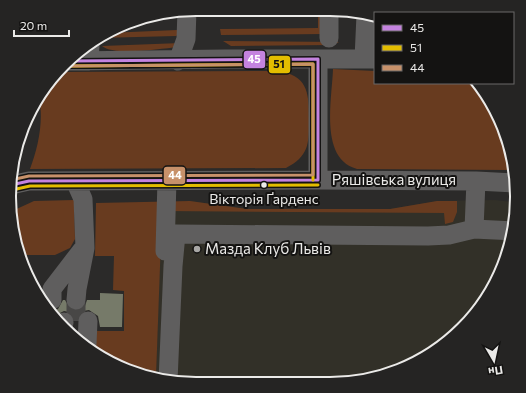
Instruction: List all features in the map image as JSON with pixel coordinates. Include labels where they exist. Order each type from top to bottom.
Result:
[{"type":"street","points":[[178,61],[186,40],[187,16]]},
{"type":"street","points":[[329,16],[329,38]]},
{"type":"street","points":[[89,53],[178,61],[225,59],[369,59],[366,19]]},
{"type":"street","points":[[318,59],[318,180]]},
{"type":"street","points":[[70,300],[77,289],[84,248],[83,199],[75,180]]},
{"type":"street","name":"Ряшівська вулиця","points":[[16,184],[29,181],[75,180],[476,181],[510,183]]},
{"type":"street","points":[[167,180],[171,235],[168,375]]},
{"type":"street","points":[[474,229],[476,181]]},
{"type":"street","points":[[171,235],[428,236],[449,235],[474,229],[507,231]]},
{"type":"street","points":[[161,374],[171,235]]},
{"type":"street","points":[[74,324],[82,336]]},
{"type":"shaded area","points":[[318,16],[324,16],[324,34],[221,35],[220,29],[318,28]]},
{"type":"shaded area","points":[[177,30],[181,33],[176,36],[111,38],[122,32]]},
{"type":"shaded area","points":[[223,41],[339,42],[333,45],[231,46]]},
{"type":"shaded area","points":[[181,43],[177,47],[138,51],[116,51],[102,46]]},
{"type":"shaded area","points":[[333,69],[374,71],[374,84],[471,84],[486,106],[496,127],[504,150],[508,170],[357,169],[345,163],[337,153],[332,141],[330,111]]},
{"type":"shaded area","points":[[277,71],[287,73],[295,76],[307,92],[309,108],[309,134],[306,148],[300,158],[286,168],[30,169],[39,134],[41,116],[40,106],[46,96],[66,72]]},
{"type":"shaded area","points":[[74,200],[75,239],[70,248],[55,255],[26,255],[19,232],[16,209],[34,201]]},
{"type":"shaded area","points":[[495,200],[510,202],[510,208],[504,243],[496,266],[486,287],[465,316],[449,332],[430,347],[388,367],[365,374],[341,377],[185,377],[156,373],[161,211],[190,201],[247,209],[390,209],[437,201]]},
{"type":"shaded area","points":[[190,201],[247,209],[390,209],[437,201],[457,201],[457,212],[453,222],[445,224],[444,213],[162,211],[156,373],[127,363],[94,345],[95,331],[124,331],[124,291],[113,290],[114,256],[95,256],[96,203]]},
{"type":"building","points":[[100,293],[123,294],[122,327],[100,327],[98,316],[89,310],[83,311],[79,315],[77,321],[75,321],[69,312],[64,311],[59,314],[56,310],[58,309],[63,300],[65,300],[70,309],[80,310],[85,306],[87,300],[100,300]]},
{"type":"tunnel","points":[[76,300],[76,321]]},
{"type":"transit line","name":"45","points":[[77,61],[318,59],[318,180]]},
{"type":"transit line","name":"51","points":[[72,66],[313,64],[313,180]]},
{"type":"transit line","name":"44","points":[[17,179],[29,176],[313,175],[313,64],[72,66]]},
{"type":"transit line","name":"45","points":[[16,184],[29,181],[318,180]]},
{"type":"transit line","name":"51","points":[[16,189],[30,186],[318,185]]},
{"type":"place","name":"Вікторія Ґарденс","points":[[264,185]]},
{"type":"place","name":"Мазда Клуб Львів","points":[[197,249]]}]
